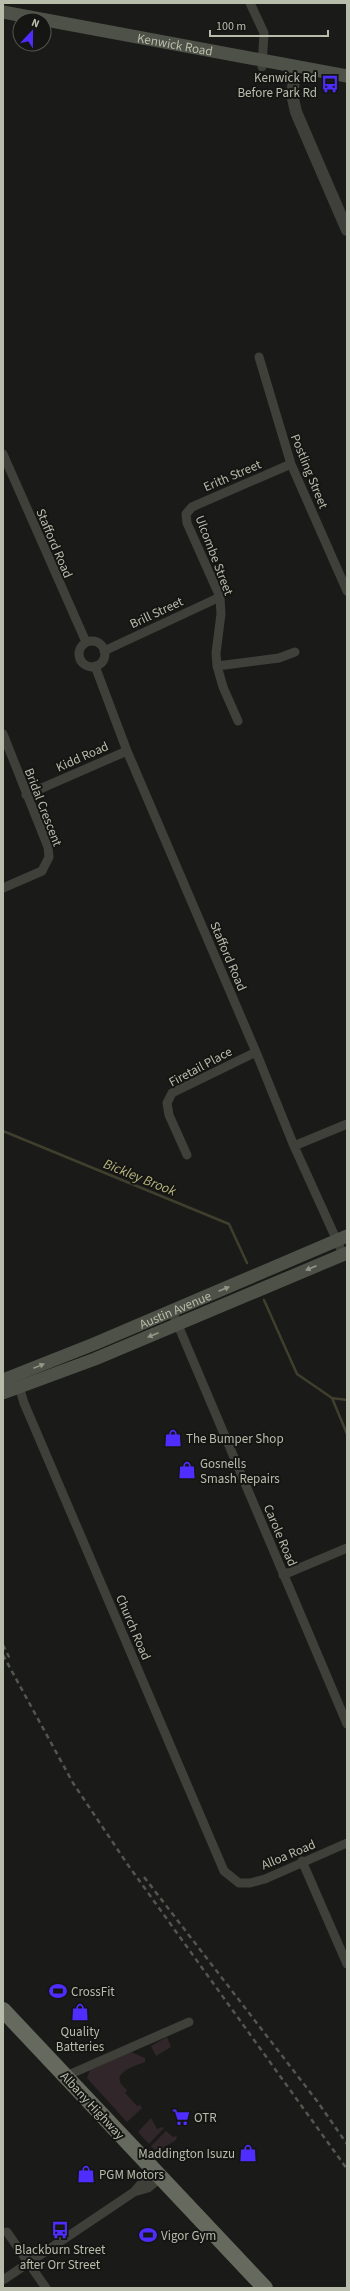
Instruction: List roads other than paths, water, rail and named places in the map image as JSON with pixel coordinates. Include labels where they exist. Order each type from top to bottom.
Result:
[{"type":"highway","name":"Albany Highway","points":[[3,2010],[265,2288]]},
{"type":"main road","name":"Kenwick Road","points":[[3,12],[296,70],[347,83]]},
{"type":"main road","name":"Kenwick Road","points":[[52,27],[259,63]]},
{"type":"main road","name":"Kenwick Road","points":[[296,70],[347,76]]},
{"type":"main road","name":"Austin Avenue","points":[[3,1392],[18,1381],[172,1311],[342,1239]]},
{"type":"main road","name":"Austin Avenue","points":[[3,1380],[18,1381],[178,1324],[345,1254]]},
{"type":"street","points":[[250,3],[260,27],[259,63]]},
{"type":"street","points":[[296,70],[292,94],[296,112],[347,230]]},
{"type":"street","name":"Postling Street","points":[[259,357],[291,464],[347,591]]},
{"type":"street","name":"Stafford Road","points":[[3,454],[86,642]]},
{"type":"street","name":"Erith Street","points":[[186,514],[192,507],[291,464]]},
{"type":"street","name":"Ulcombe Street","points":[[186,514],[187,523],[220,597],[221,614],[216,653],[217,666],[223,687],[238,721]]},
{"type":"street","name":"Brill Street","points":[[104,651],[220,597]]},
{"type":"street","points":[[86,642],[98,642],[104,651],[103,660],[96,666],[88,666],[81,660],[79,651],[86,642]]},
{"type":"street","points":[[217,666],[279,658],[295,652]]},
{"type":"street","name":"Stafford Road","points":[[96,666],[127,751],[256,1052],[294,1146],[342,1239],[345,1254]]},
{"type":"street","name":"Bridal Crescent","points":[[3,734],[26,795],[48,847],[49,857],[42,871],[3,888]]},
{"type":"street","name":"Kidd Road","points":[[26,795],[127,751]]},
{"type":"street","name":"Firetail Place","points":[[188,1156],[169,1115],[167,1103],[172,1093],[256,1052]]},
{"type":"street","points":[[294,1146],[347,1124]]},
{"type":"street","name":"Carole Road","points":[[172,1311],[347,1724]]},
{"type":"street","name":"Church Road","points":[[18,1381],[24,1403],[224,1871],[238,1883]]},
{"type":"street","points":[[283,1575],[347,1548]]},
{"type":"street","name":"Alloa Road","points":[[238,1883],[250,1883],[266,1879],[302,1861],[347,1844]]},
{"type":"street","points":[[302,1861],[347,1964]]},
{"type":"street","points":[[66,2076],[189,2022]]},
{"type":"street","points":[[3,2280],[134,2192],[148,2188],[157,2174]]},
{"type":"street","points":[[7,2232],[30,2262],[46,2288]]},
{"type":"waterway","name":"Bickley Brook","points":[[3,1131],[229,1224],[247,1263]]},
{"type":"waterway","name":"Bickley Brook","points":[[264,1300],[297,1374],[332,1398],[347,1400]]},
{"type":"waterway","points":[[332,1398],[347,1434]]},
{"type":"railway","points":[[3,1645],[10,1659]]},
{"type":"railway","points":[[3,1655],[73,1783],[128,1865],[347,2169]]},
{"type":"railway","points":[[144,1877],[317,2101],[347,2144]]},
{"type":"place","name":"Kenwick Rd Before Park Rd","points":[[330,84]]},
{"type":"place","name":"The Bumper Shop","points":[[173,1438]]},
{"type":"place","name":"Gosnells Smash Repairs","points":[[187,1470]]},
{"type":"place","name":"CrossFit","points":[[58,1991]]},
{"type":"place","name":"Quality Batteries","points":[[80,2012]]},
{"type":"place","name":"OTR","points":[[181,2117]]},
{"type":"place","name":"Maddington Isuzu","points":[[248,2153]]},
{"type":"place","name":"PGM Motors","points":[[86,2174]]},
{"type":"place","name":"Blackburn Street after Orr Street","points":[[60,2230]]},
{"type":"place","name":"Vigor Gym","points":[[148,2235]]}]
